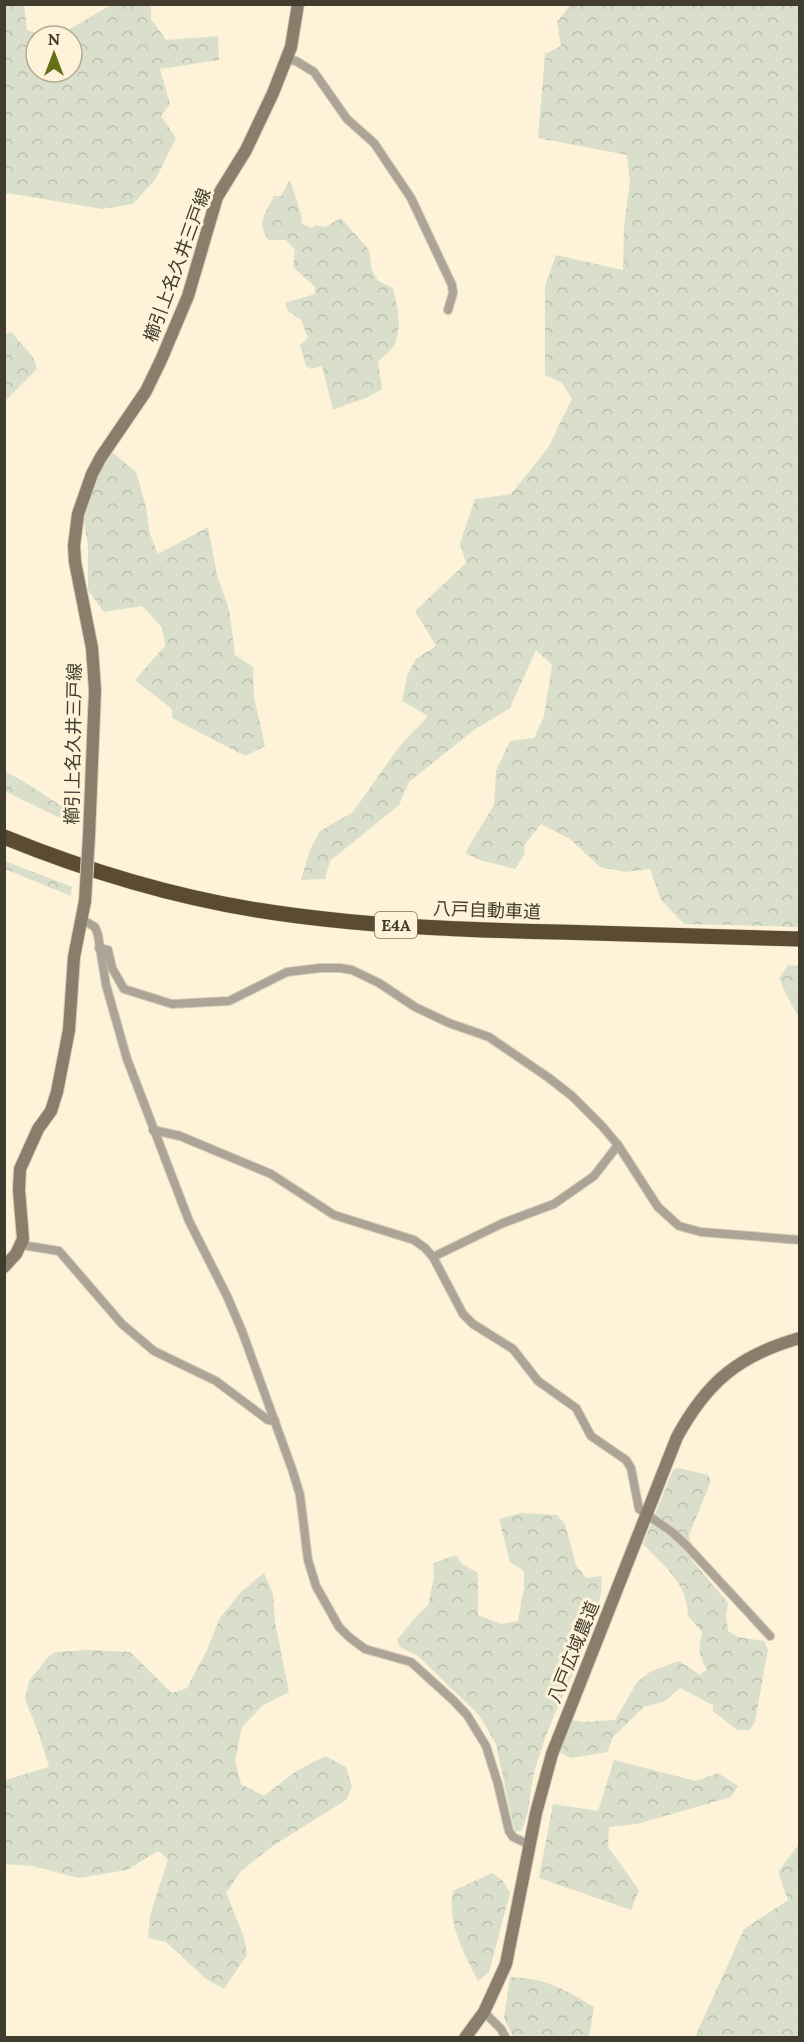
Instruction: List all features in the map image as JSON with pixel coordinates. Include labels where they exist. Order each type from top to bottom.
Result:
[{"type":"highway","name":"八戸自動車道","points":[[4,837],[111,875],[172,892],[255,910],[313,918],[433,928],[800,939]]},
{"type":"highway","name":"八戸自動車道","points":[[4,845],[114,884],[171,899],[250,916],[311,925],[432,935],[800,946]]},
{"type":"main road","name":"櫛引上名久井三戸線","points":[[22,1245],[24,1228],[19,1176],[23,1161],[38,1129],[51,1111],[57,1092],[69,1030],[75,950],[83,920],[85,901],[95,690],[92,648],[75,562],[74,546],[78,514],[100,457],[146,391],[161,360],[188,296],[217,197],[262,120],[286,59],[294,34],[298,4]]},
{"type":"main road","points":[[4,1267],[22,1245]]},
{"type":"main road","name":"八戸広域農道","points":[[465,2037],[484,2012],[506,1964],[542,1787],[552,1754],[677,1437],[694,1407],[722,1377],[742,1362],[764,1350],[800,1338]]},
{"type":"street","points":[[286,59],[296,61],[314,72],[347,119],[368,136],[411,198],[452,285],[453,293],[448,310]]},
{"type":"street","points":[[83,920],[95,927],[115,1020],[153,1130],[189,1221],[242,1331],[275,1421],[297,1484],[311,1573],[316,1586],[339,1627],[365,1648],[411,1662],[467,1715],[486,1746],[509,1831],[513,1838],[530,1845]]},
{"type":"street","points":[[99,948],[108,950],[112,968],[124,989],[172,1004],[229,1001],[287,972],[320,968],[352,970],[415,1007],[449,1023],[489,1037],[515,1053],[572,1096],[618,1145],[658,1208],[679,1226],[701,1232],[800,1240]]},
{"type":"street","points":[[153,1130],[180,1136],[271,1174],[334,1215],[414,1240],[425,1248],[434,1257],[463,1314],[473,1324],[513,1349],[538,1381],[576,1408],[591,1436],[626,1460],[634,1478],[639,1509],[672,1532],[687,1546],[770,1636]]},
{"type":"street","points":[[434,1257],[503,1223],[554,1204],[594,1176],[618,1145]]},
{"type":"street","points":[[22,1245],[58,1251],[122,1324],[154,1351],[216,1380],[268,1420],[275,1421]]},
{"type":"street","points":[[484,2012],[506,2037]]},
{"type":"green space","points":[[571,4],[799,5],[799,927],[684,924],[661,900],[650,869],[625,872],[600,867],[570,839],[541,824],[525,844],[524,855],[515,869],[480,860],[465,853],[494,805],[496,771],[510,741],[534,738],[544,716],[552,665],[536,650],[510,708],[474,730],[409,782],[399,805],[330,861],[325,879],[301,880],[310,850],[320,831],[353,812],[399,747],[428,716],[402,701],[407,676],[416,659],[436,646],[415,611],[466,563],[460,543],[475,499],[511,494],[548,448],[572,399],[562,383],[545,375],[545,286],[556,255],[623,270],[624,227],[630,181],[627,155],[538,138],[545,54],[561,46],[557,22]]},
{"type":"green space","points":[[4,5],[24,5],[26,24],[24,24],[24,84],[84,84],[84,24],[79,24],[111,5],[151,5],[151,19],[166,40],[218,36],[219,60],[160,69],[170,104],[161,116],[176,138],[155,180],[133,204],[102,209],[5,194]]},
{"type":"green space","points":[[290,180],[302,224],[312,228],[315,225],[325,227],[341,218],[369,250],[372,270],[378,281],[393,288],[396,301],[399,324],[397,339],[378,362],[382,389],[368,397],[333,410],[322,366],[311,369],[306,366],[300,345],[308,338],[301,320],[288,311],[285,303],[315,294],[315,287],[293,267],[295,250],[286,240],[269,240],[262,223],[274,196],[281,196]]},
{"type":"green space","points":[[11,332],[33,357],[37,369],[5,401],[5,335]]},
{"type":"green space","points":[[100,448],[113,453],[136,472],[146,507],[150,534],[158,554],[208,527],[217,575],[229,609],[235,655],[253,667],[254,697],[265,746],[245,756],[172,718],[172,709],[135,680],[165,646],[162,627],[142,606],[104,612],[88,590],[88,545],[82,511]]},
{"type":"green space","points":[[4,771],[74,814],[75,819],[72,824],[5,791]]},
{"type":"green space","points":[[5,861],[72,887],[71,896],[5,869]]},
{"type":"green space","points":[[788,965],[799,966],[799,1018],[779,978]]},
{"type":"green space","points":[[679,1468],[708,1475],[711,1481],[689,1535],[691,1559],[728,1603],[726,1615],[728,1631],[738,1637],[764,1641],[768,1649],[755,1722],[750,1730],[737,1730],[713,1711],[713,1705],[680,1688],[665,1701],[644,1707],[613,1737],[607,1752],[571,1758],[559,1752],[571,1720],[584,1722],[615,1720],[637,1682],[650,1672],[679,1661],[700,1675],[707,1669],[700,1652],[702,1632],[688,1616],[687,1604],[679,1584],[643,1544],[673,1470]]},
{"type":"green space","points":[[521,1513],[557,1515],[565,1524],[576,1565],[586,1578],[601,1576],[601,1592],[589,1635],[539,1756],[524,1826],[521,1831],[515,1831],[496,1744],[479,1715],[418,1656],[400,1647],[397,1640],[428,1605],[434,1577],[433,1563],[456,1555],[461,1563],[478,1573],[478,1615],[501,1624],[518,1621],[524,1588],[524,1571],[510,1562],[499,1519]]},
{"type":"green space","points":[[264,1573],[273,1594],[275,1622],[289,1692],[263,1705],[242,1727],[235,1761],[241,1784],[264,1796],[295,1772],[325,1756],[346,1767],[352,1787],[346,1800],[274,1845],[241,1871],[226,1893],[244,1937],[247,1955],[224,1989],[206,1979],[166,1942],[148,1938],[150,1916],[168,1859],[158,1851],[127,1870],[78,1878],[33,1866],[5,1864],[5,1780],[49,1767],[25,1700],[29,1681],[50,1655],[56,1652],[89,1650],[130,1652],[172,1693],[187,1688],[206,1652],[220,1618],[241,1592]]},
{"type":"green space","points":[[614,1760],[696,1781],[718,1773],[738,1786],[731,1797],[637,1824],[609,1827],[608,1847],[639,1890],[631,1910],[539,1878],[553,1804],[598,1811]]},
{"type":"green space","points":[[799,1844],[799,2037],[695,2037],[744,1929],[788,1900],[778,1872]]},
{"type":"green space","points":[[492,1873],[503,1881],[510,1893],[489,1972],[478,1981],[458,1938],[452,1915],[453,1891]]},
{"type":"green space","points":[[510,1977],[545,1982],[594,2007],[589,2037],[513,2037],[504,2018]]}]
